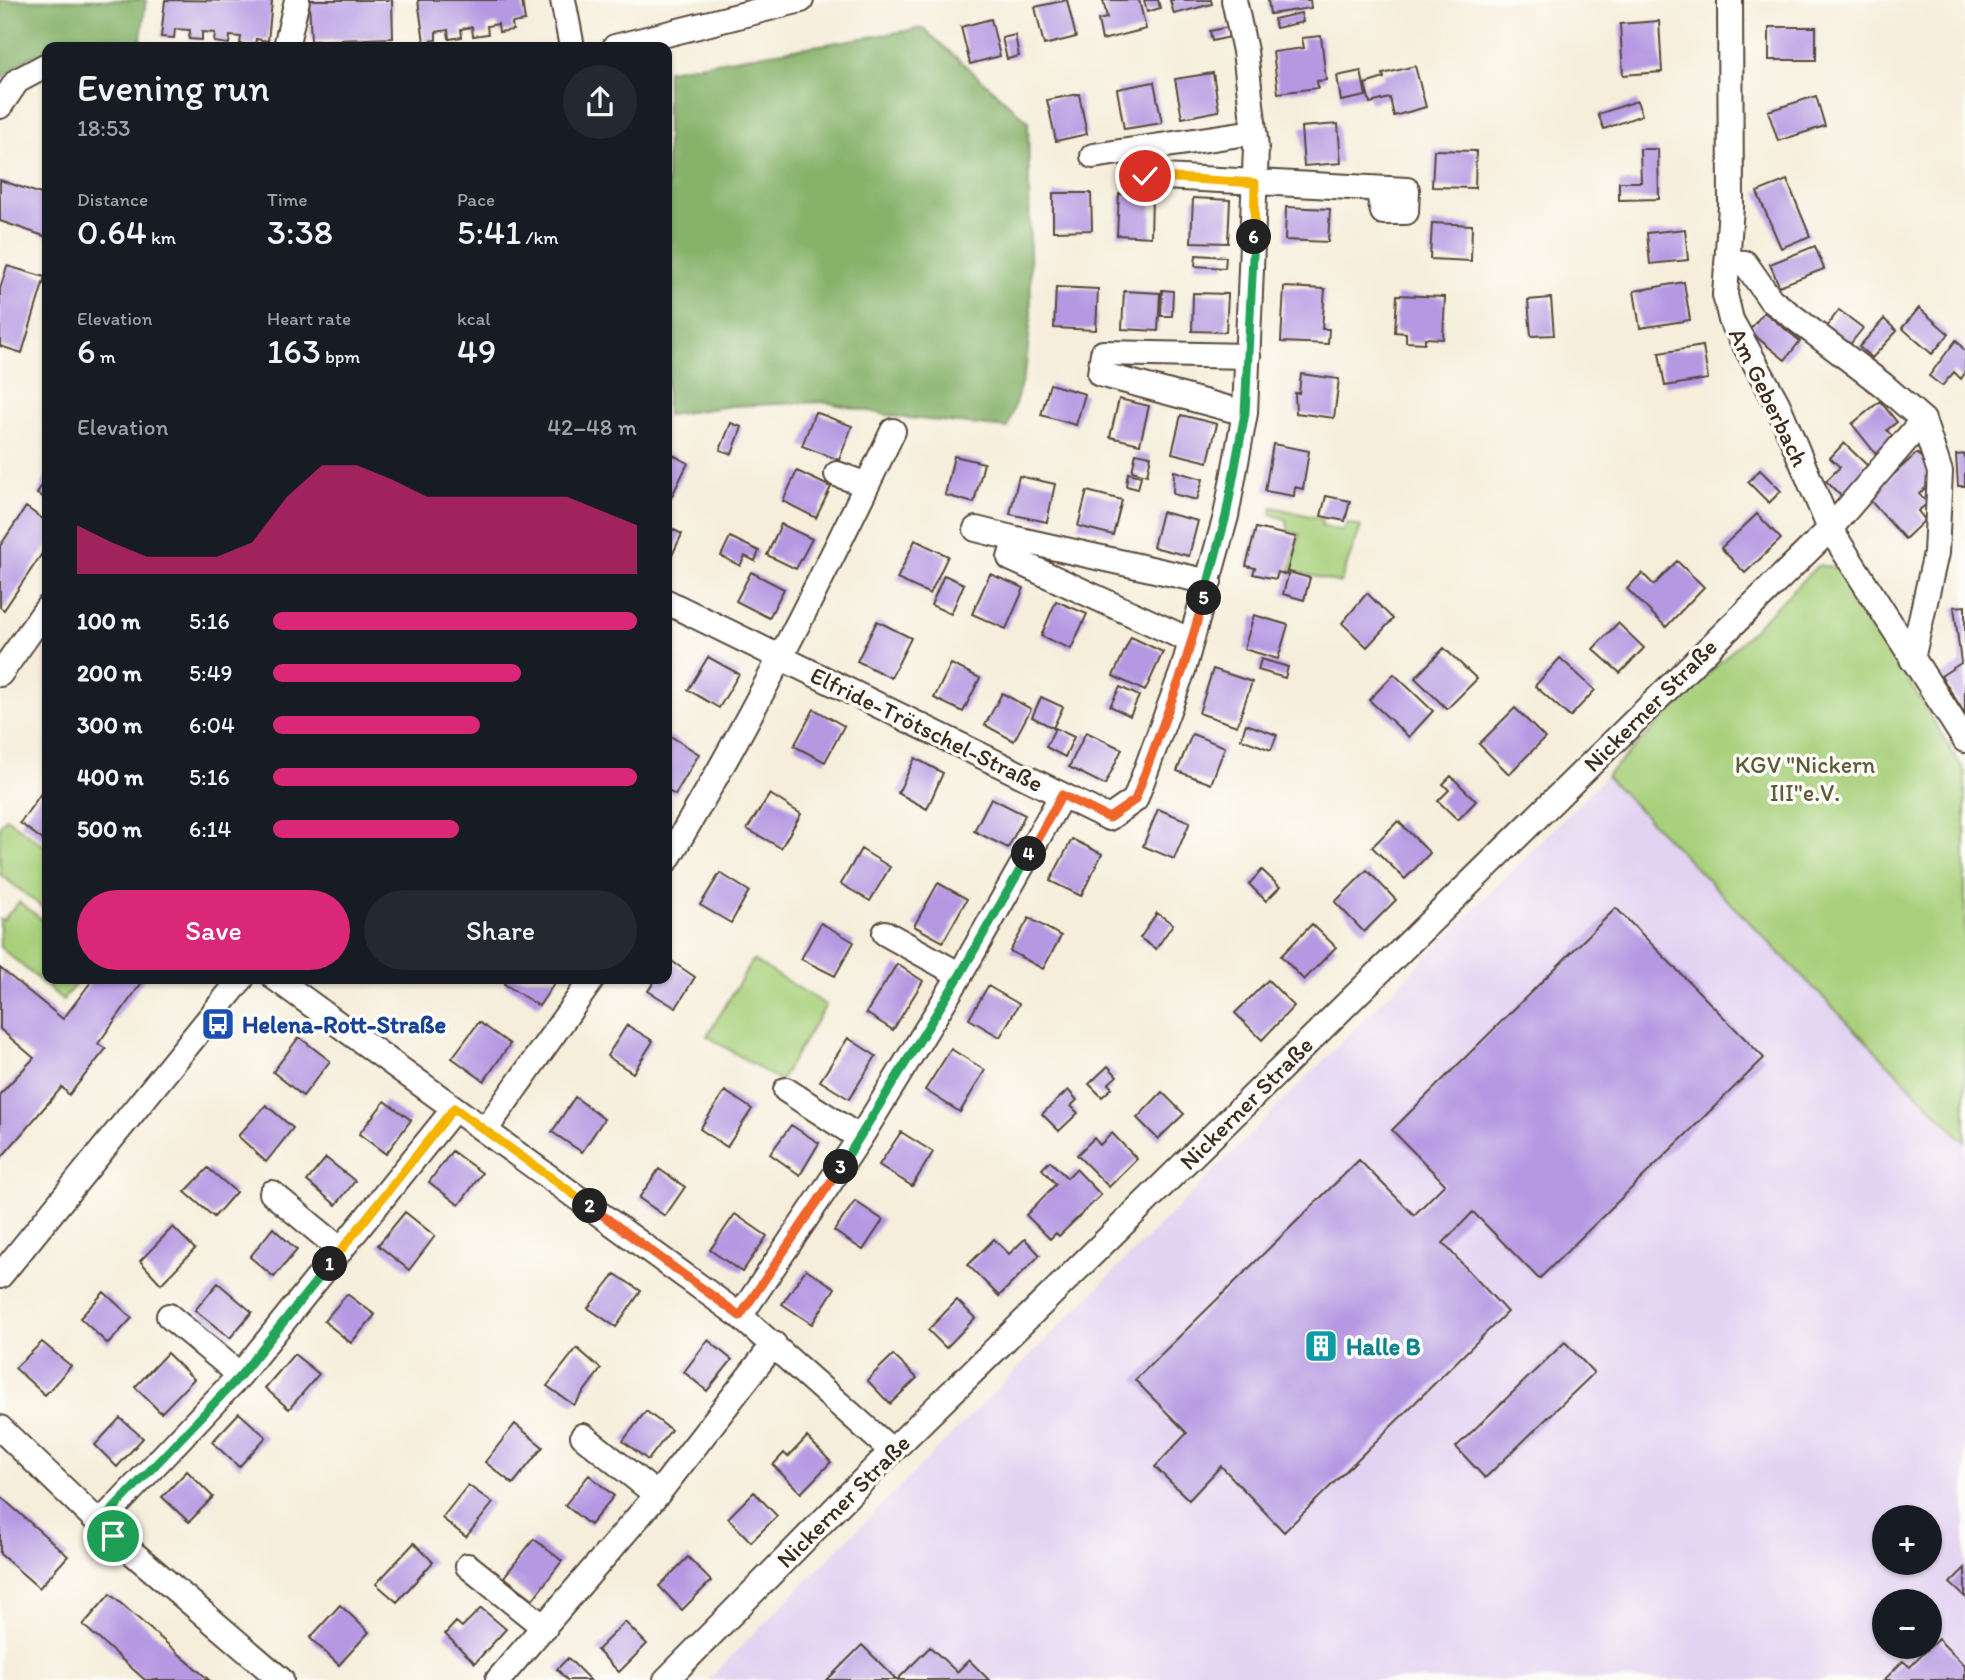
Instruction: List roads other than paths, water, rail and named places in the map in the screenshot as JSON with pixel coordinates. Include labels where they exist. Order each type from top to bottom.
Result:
[{"type":"street","points":[[287,42],[297,0]]},
{"type":"street","points":[[563,0],[571,42]]},
{"type":"street","points":[[635,42],[801,0]]},
{"type":"street","points":[[1016,539],[1010,558],[1191,641],[1226,516],[1245,413],[1255,183],[1254,132],[1245,51],[1234,0]]},
{"type":"street","name":"Am Geberbach","points":[[1730,0],[1731,181],[1725,295],[1731,320],[1777,403],[1830,529],[1965,740]]},
{"type":"street","points":[[0,106],[16,81],[42,68]]},
{"type":"street","points":[[1093,156],[1254,132]]},
{"type":"street","points":[[1140,149],[1145,176],[1378,189]]},
{"type":"street","name":"Am Geberbach","points":[[1728,262],[1745,262],[1771,300],[1883,385],[1923,420]]},
{"type":"street","points":[[1245,413],[1100,374],[1103,353],[1248,356]]},
{"type":"street","points":[[1830,529],[1923,420]]},
{"type":"street","points":[[1912,659],[1936,553],[1940,472],[1923,420]]},
{"type":"street","name":"Elfride-Trötschel-Straße","points":[[782,659],[893,431]]},
{"type":"street","points":[[837,474],[867,485]]},
{"type":"street","points":[[976,529],[1209,582]]},
{"type":"street","name":"Nickerner Straße","points":[[666,1680],[892,1451],[1830,529]]},
{"type":"street","name":"Elfride-Trötschel-Straße","points":[[672,604],[1109,818],[1135,800],[1191,641]]},
{"type":"street","points":[[0,674],[42,615]]},
{"type":"street","points":[[672,852],[728,760],[782,659]]},
{"type":"street","points":[[740,1316],[860,1138],[960,975],[1062,795]]},
{"type":"street","points":[[885,933],[960,975]]},
{"type":"street","points":[[4,1266],[237,984]]},
{"type":"street","points":[[283,984],[740,1316],[892,1451]]},
{"type":"street","points":[[486,1129],[589,984]]},
{"type":"street","points":[[786,1090],[860,1138]]},
{"type":"street","points":[[100,1523],[240,1376],[454,1108]]},
{"type":"street","points":[[272,1193],[341,1250]]},
{"type":"street","points":[[169,1316],[240,1376]]},
{"type":"street","points":[[498,1680],[657,1495],[774,1344]]},
{"type":"street","points":[[0,1428],[100,1523],[281,1680]]},
{"type":"street","points":[[583,1436],[657,1495]]},
{"type":"street","points":[[468,1566],[545,1628]]},
{"type":"place","name":"Helena-Rott-Straße","points":[[218,1024]]},
{"type":"place","name":"Halle B","points":[[1321,1346]]},
{"type":"park label","name":"KGV \"Nickern III\"e.V.","points":[[1805,778]]}]
